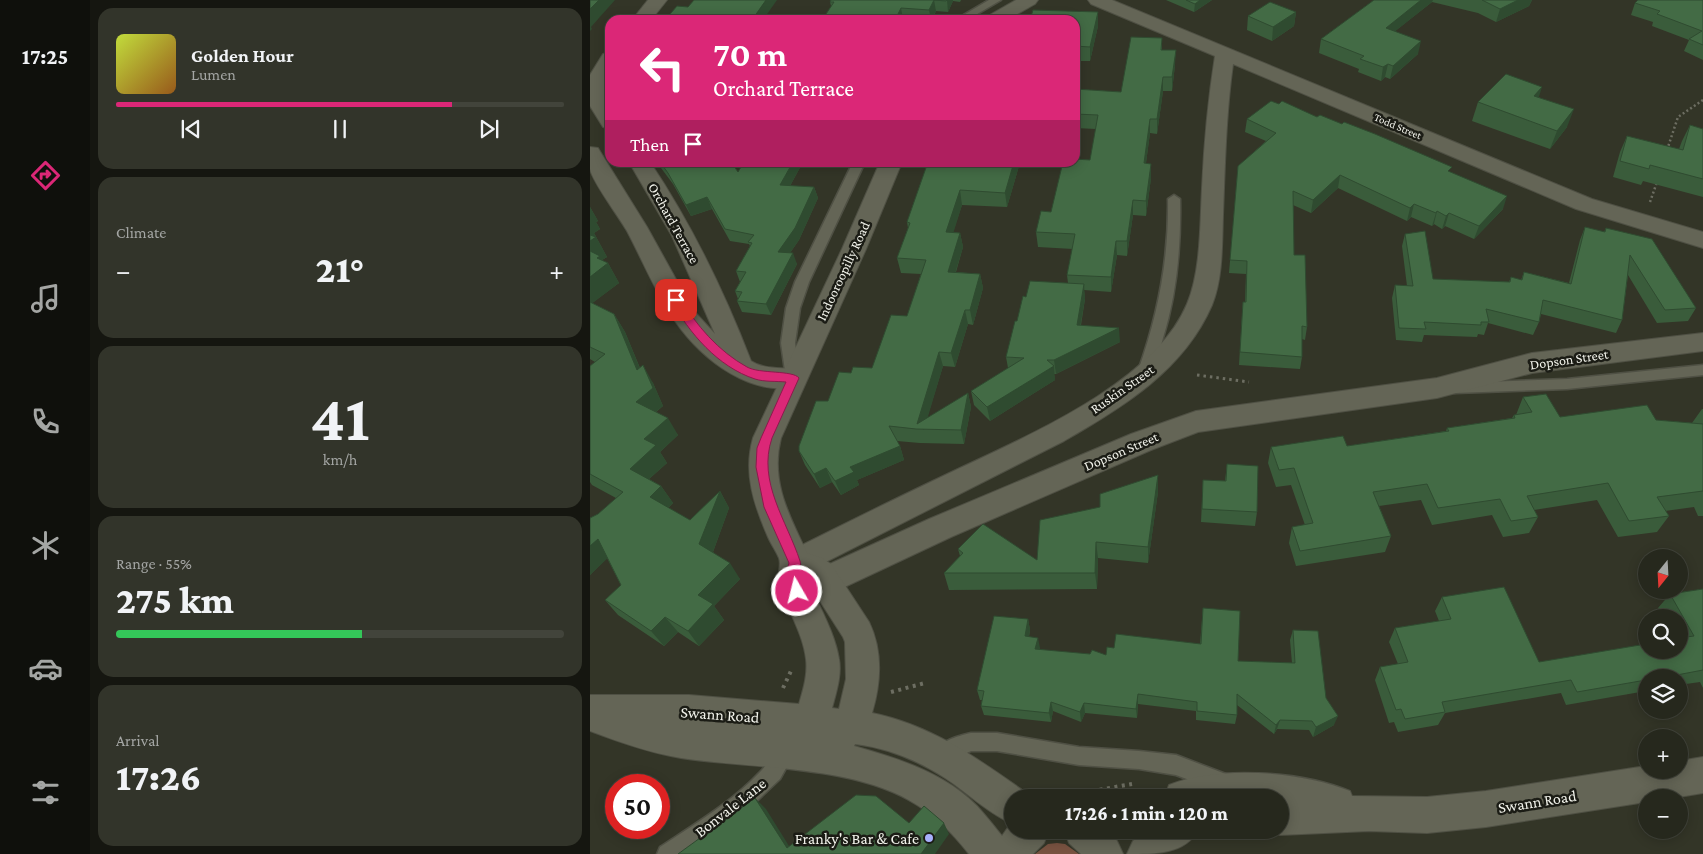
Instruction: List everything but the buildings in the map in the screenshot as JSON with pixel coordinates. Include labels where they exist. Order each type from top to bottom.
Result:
[{"type":"street","points":[[645,15],[658,0]]},
{"type":"street","points":[[1003,15],[1029,0]]},
{"type":"street","name":"Todd Street","points":[[1097,0],[1584,204],[1703,240]]},
{"type":"street","name":"Ruskin Street","points":[[795,563],[1025,449],[1086,415],[1142,377],[1170,352],[1184,336],[1197,312],[1209,261],[1213,178],[1225,52]]},
{"type":"street","points":[[605,64],[595,76],[590,86],[593,98],[605,116]]},
{"type":"street","points":[[590,154],[636,227],[689,321],[714,348],[741,368],[758,376],[793,378]]},
{"type":"street","name":"Orchard Terrace","points":[[642,167],[662,196],[692,254],[718,310],[741,368]]},
{"type":"street","name":"Indooroopilly Road","points":[[819,756],[806,721],[823,673],[823,660],[817,638],[794,582],[792,574],[795,563],[770,507],[762,467],[763,448],[793,378],[854,249],[889,167]]},
{"type":"street","name":"Dopson Street","points":[[825,581],[940,528],[1183,426],[1239,414],[1436,388],[1532,363],[1703,342]]},
{"type":"street","points":[[795,563],[811,567],[825,581],[858,632],[863,646],[858,701],[849,726],[819,756]]},
{"type":"street","name":"Swann Road","points":[[590,713],[689,711],[849,726]]},
{"type":"street","name":"Swann Road","points":[[590,713],[664,738],[819,756]]},
{"type":"street","points":[[785,752],[806,721]]},
{"type":"street","points":[[849,726],[914,742],[1008,789]]},
{"type":"street","points":[[819,756],[879,768],[914,784],[951,807],[967,821],[981,835],[993,854]]},
{"type":"street","name":"Swann Road","points":[[1289,817],[1369,813],[1427,814],[1486,809],[1703,774]]},
{"type":"street","name":"Swann Road","points":[[1289,796],[1319,800],[1369,813]]},
{"type":"street","points":[[1012,854],[1021,839]]},
{"type":"street","points":[[1092,839],[1104,854]]},
{"type":"street","points":[[1146,854],[1165,839]]},
{"type":"lane","points":[[969,15],[996,0]]},
{"type":"lane","points":[[793,378],[788,343],[793,308],[802,282],[857,167]]},
{"type":"lane","points":[[1142,377],[1159,327],[1170,274],[1174,244],[1174,200]]},
{"type":"lane","name":"Dopson Street","points":[[1436,388],[1497,388],[1567,384],[1703,370]]},
{"type":"lane","points":[[941,756],[960,745],[971,742],[997,742],[1062,754],[1176,765],[1239,789]]},
{"type":"lane","name":"Bonvale Lane","points":[[667,854],[723,816],[764,782],[774,772],[785,752]]},
{"type":"path","points":[[1667,152],[1678,117],[1703,100]]},
{"type":"path","points":[[1649,205],[1658,178]]},
{"type":"path","points":[[1197,375],[1249,382]]},
{"type":"path","points":[[888,693],[925,683]]},
{"type":"path","points":[[1105,789],[1135,784]]},
{"type":"shaded area","points":[[1048,844],[1065,844],[1079,854],[1035,854]]},
{"type":"place","name":"Franky's Bar & Cafe","points":[[929,838]]},
{"type":"route","points":[[676,300],[684,315],[699,334],[743,370],[758,376],[793,378],[766,438],[763,448],[762,472],[770,507],[795,563],[792,574],[797,591]]}]
